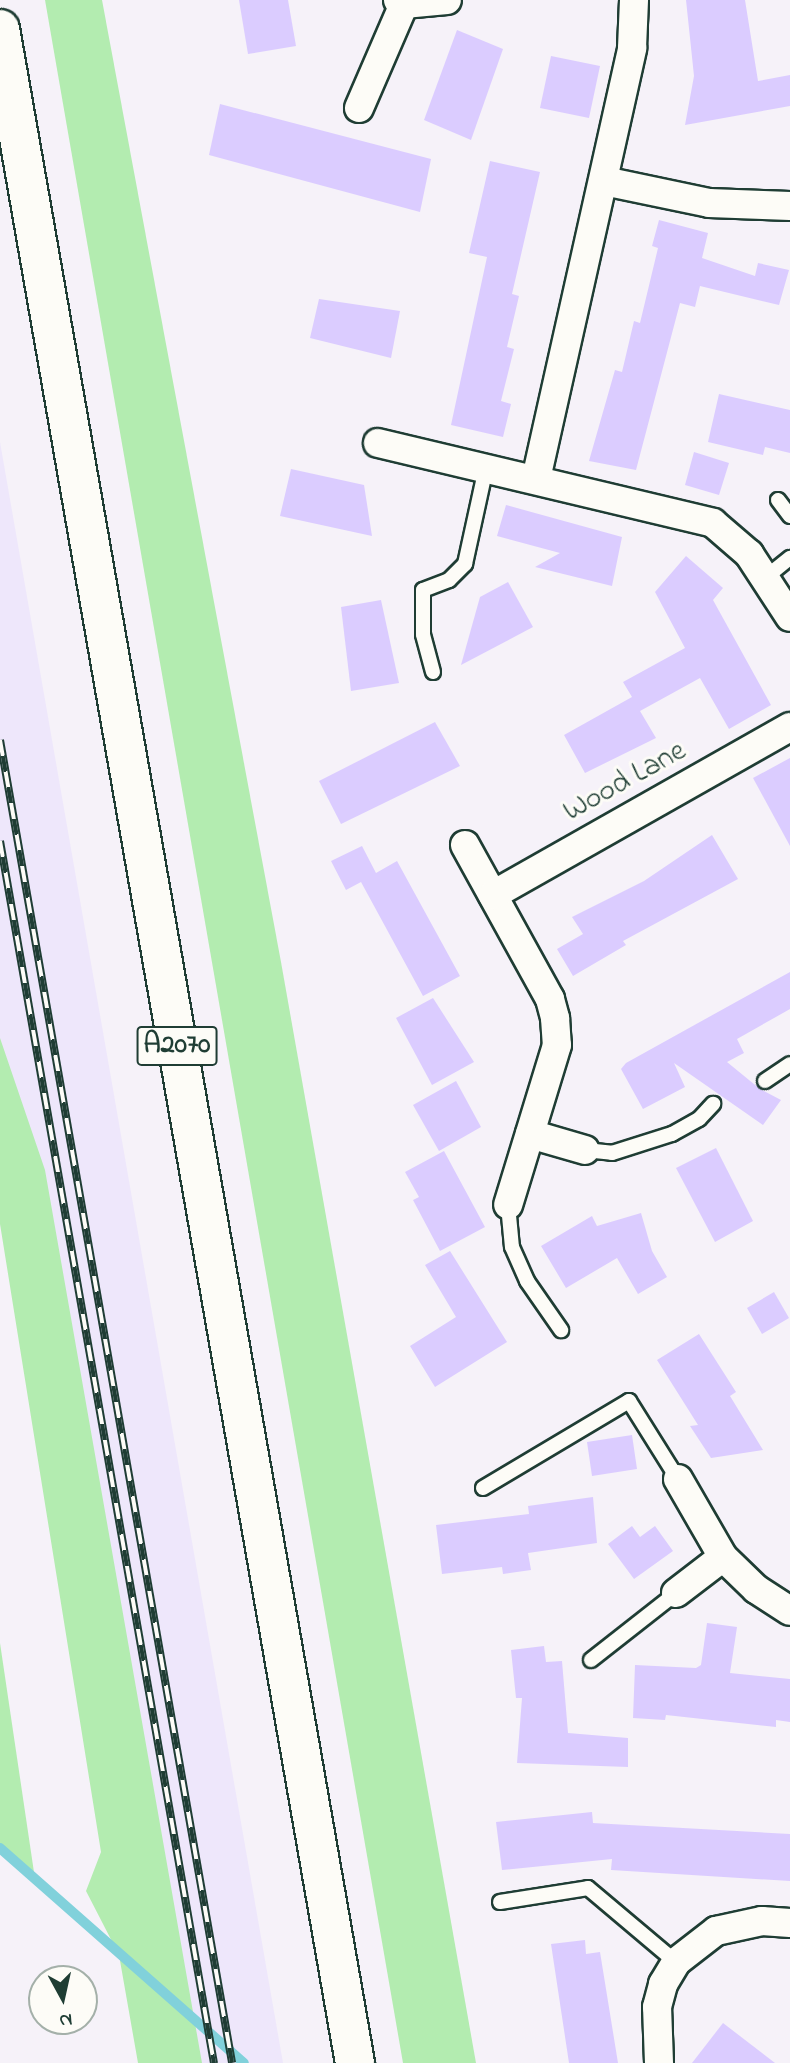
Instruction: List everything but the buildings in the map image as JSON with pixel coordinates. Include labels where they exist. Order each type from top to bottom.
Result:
[{"type":"highway","name":"A2070","points":[[0,29],[355,2063]]},
{"type":"street","points":[[359,108],[401,2],[447,0]]},
{"type":"street","points":[[536,479],[632,48],[634,0]]},
{"type":"street","points":[[604,181],[709,204],[790,206]]},
{"type":"street","points":[[377,443],[713,523],[739,543],[790,617]]},
{"type":"street","name":"Wood Lane","points":[[493,895],[790,727]]},
{"type":"street","points":[[465,845],[550,999],[555,1018],[557,1045],[508,1205]]},
{"type":"street","points":[[530,1134],[585,1150]]},
{"type":"street","points":[[678,1479],[723,1557],[756,1588],[790,1611]]},
{"type":"street","points":[[676,1592],[723,1557]]},
{"type":"street","points":[[659,2063],[654,2029],[657,2007],[663,1984],[676,1962],[716,1931],[762,1921],[790,1923]]},
{"type":"lane","points":[[433,672],[422,634],[423,590],[449,580],[465,564],[486,468]]},
{"type":"lane","points":[[778,500],[790,516]]},
{"type":"lane","points":[[765,578],[790,558]]},
{"type":"lane","points":[[765,1081],[790,1064]]},
{"type":"lane","points":[[585,1150],[612,1153],[672,1134],[699,1119],[713,1104]]},
{"type":"lane","points":[[508,1205],[512,1247],[527,1281],[561,1330]]},
{"type":"lane","points":[[483,1488],[629,1401],[678,1479]]},
{"type":"lane","points":[[591,1660],[676,1592]]},
{"type":"lane","points":[[499,1902],[588,1888],[676,1962]]},
{"type":"shaded area","points":[[0,442],[283,2063],[153,2063],[0,1134]]},
{"type":"green space","points":[[45,0],[102,0],[281,962],[476,2063],[403,2063]]},
{"type":"green space","points":[[0,1038],[45,1170],[202,2063],[138,2063],[119,1955],[86,1891],[101,1852],[0,1224]]},
{"type":"green space","points":[[0,1643],[35,1879],[0,1848]]},
{"type":"waterway","points":[[0,1848],[244,2063]]},
{"type":"railway","points":[[0,740],[232,2063]]},
{"type":"railway","points":[[0,841],[214,2063]]}]
